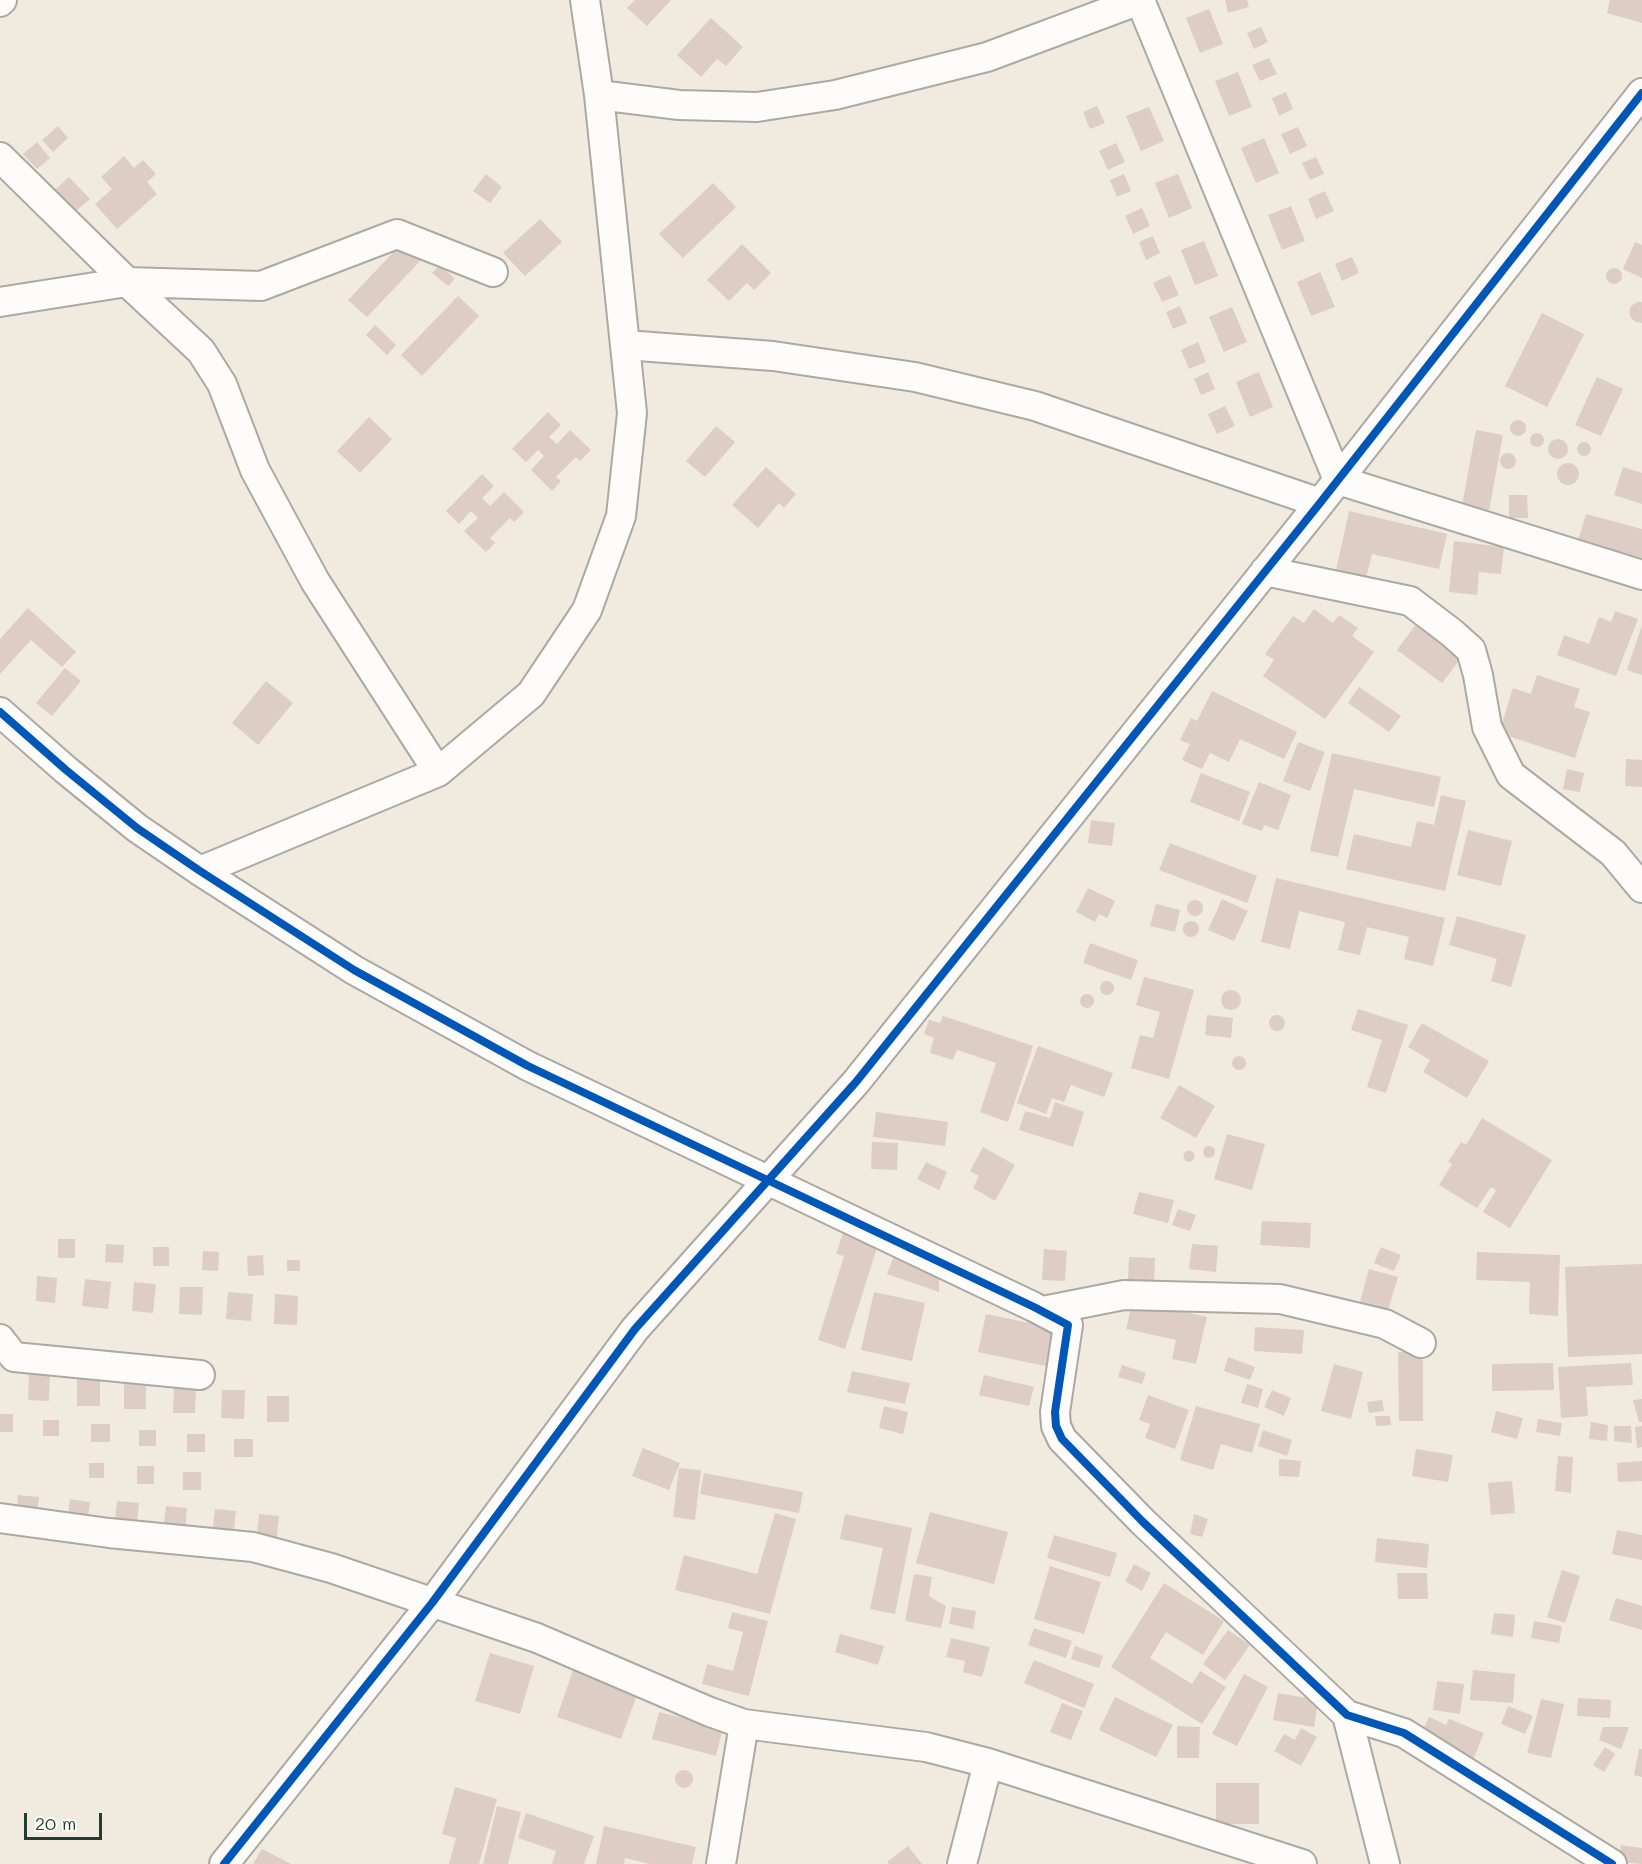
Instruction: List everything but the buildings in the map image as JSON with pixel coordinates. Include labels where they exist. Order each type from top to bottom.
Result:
[{"type":"street","points":[[200,872],[438,772],[531,694],[587,610],[621,516],[632,413],[599,94],[585,0]]},
{"type":"street","points":[[599,94],[679,105],[757,107],[835,94],[987,57],[1140,0],[1338,480]]},
{"type":"street","points":[[224,1864],[432,1603],[635,1329],[856,1082],[1320,503],[1642,93]]},
{"type":"street","points":[[0,157],[201,351],[222,384],[255,470],[315,581],[438,772]]},
{"type":"street","points":[[0,302],[127,282],[261,286],[397,234],[493,272]]},
{"type":"street","points":[[625,345],[773,356],[915,377],[1035,406],[1320,503]]},
{"type":"street","points":[[1338,480],[1642,575]]},
{"type":"street","points":[[1265,571],[1410,601],[1452,633],[1471,650],[1487,727],[1511,775],[1613,853],[1642,888]]},
{"type":"street","points":[[0,712],[137,828],[200,872],[354,970],[528,1066],[1043,1311],[1068,1325],[1055,1412],[1056,1426],[1062,1440],[1143,1522],[1347,1715],[1404,1733],[1612,1864]]},
{"type":"street","points":[[1043,1311],[1124,1295],[1280,1299],[1385,1324],[1421,1343]]},
{"type":"street","points":[[0,1339],[14,1357],[200,1375]]},
{"type":"street","points":[[0,1518],[108,1533],[253,1547],[331,1568],[537,1638],[710,1712],[744,1724],[926,1747],[988,1763],[1302,1864]]},
{"type":"street","points":[[1347,1715],[1384,1864]]},
{"type":"street","points":[[721,1864],[744,1724]]},
{"type":"street","points":[[962,1864],[988,1763]]},
{"type":"cycle path","points":[[224,1864],[432,1603],[635,1329],[856,1082],[1320,503],[1642,93]]},
{"type":"cycle path","points":[[0,712],[137,828],[354,970],[528,1066],[1068,1325],[1055,1412],[1056,1426],[1062,1439],[1143,1522],[1347,1715],[1404,1733],[1612,1864]]}]
